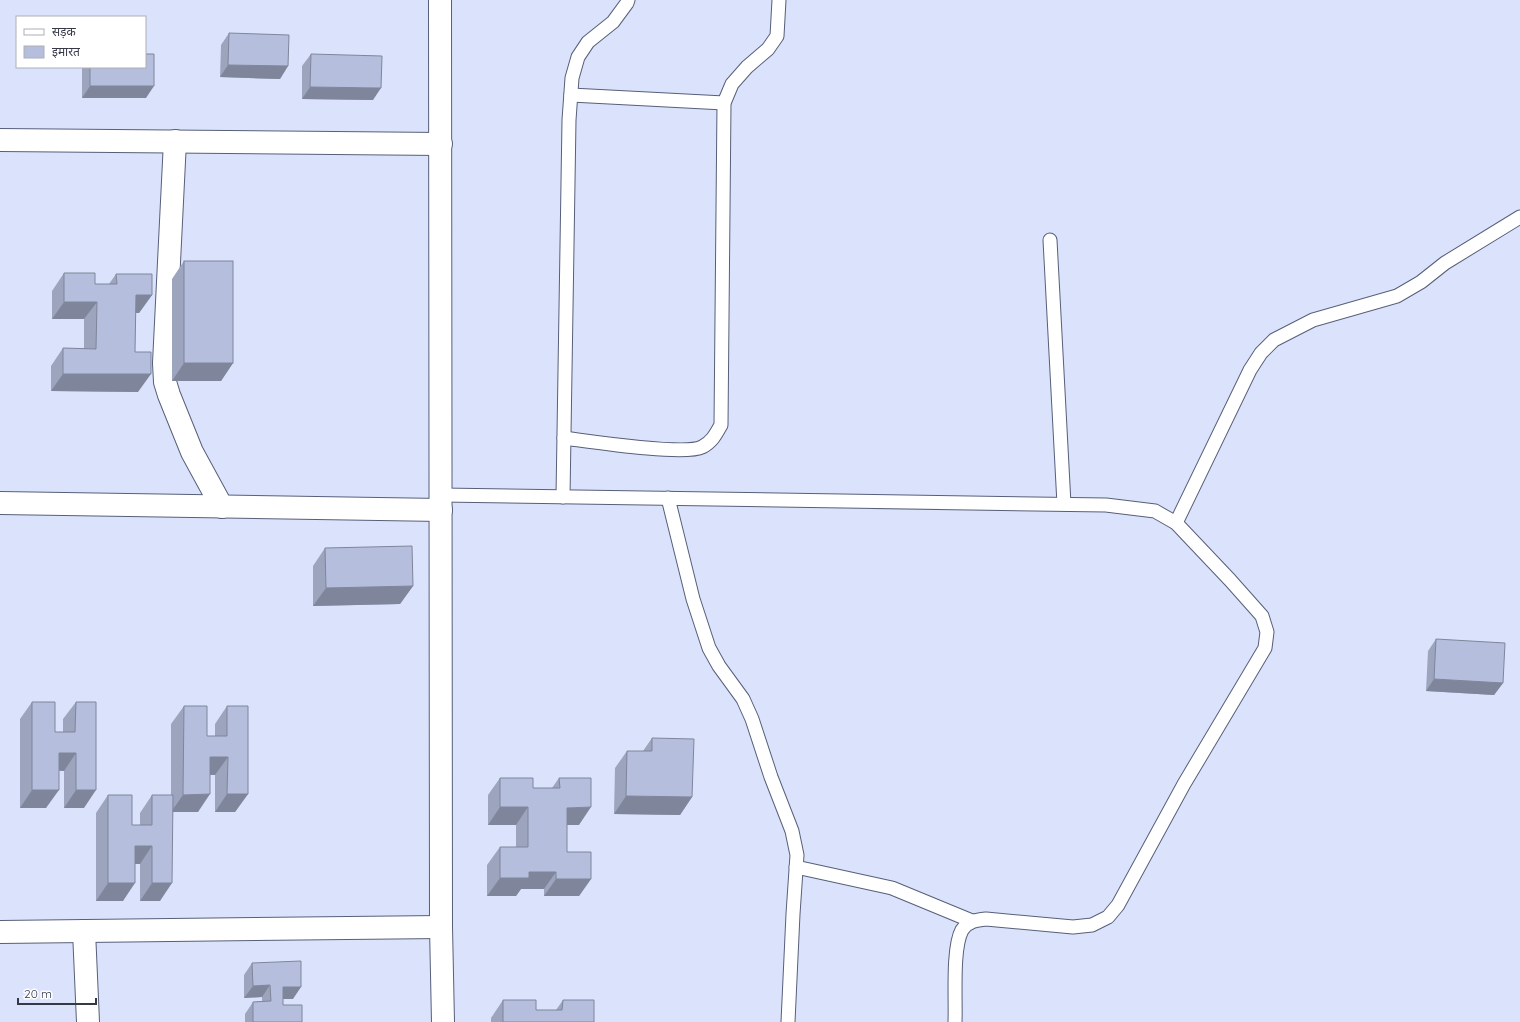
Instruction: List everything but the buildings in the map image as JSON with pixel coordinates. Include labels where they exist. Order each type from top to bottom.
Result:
[{"type":"street","points":[[440,0],[441,927],[443,1022]]},
{"type":"street","points":[[0,140],[441,144]]},
{"type":"street","points":[[174,141],[164,363],[165,382],[168,394],[192,452],[222,507]]},
{"type":"street","points":[[0,503],[222,507],[441,503]]},
{"type":"street","points":[[0,932],[441,927]]},
{"type":"street","points":[[84,931],[88,1022]]},
{"type":"lane","points":[[563,497],[569,120],[572,78],[578,56],[588,42],[613,22],[628,0]]},
{"type":"lane","points":[[564,438],[679,451],[700,448],[713,439],[721,424],[724,103],[732,84],[747,67],[768,49],[777,36],[779,0]]},
{"type":"lane","points":[[571,95],[724,103]]},
{"type":"lane","points":[[1176,523],[1250,370],[1261,353],[1274,340],[1313,320],[1397,296],[1520,217]]},
{"type":"lane","points":[[1050,240],[1064,504]]},
{"type":"lane","points":[[441,503],[563,497],[1106,505],[1155,512],[1176,523],[1262,616],[1267,632],[1265,648],[1184,784],[1118,904],[1108,917],[1092,926],[1073,927],[986,919],[972,921],[892,888],[796,867]]},
{"type":"lane","points":[[668,498],[693,599],[708,648],[742,699],[752,719],[771,777],[792,831],[797,855],[788,1022]]},
{"type":"lane","points":[[955,1022],[956,945],[963,929],[972,921]]}]
